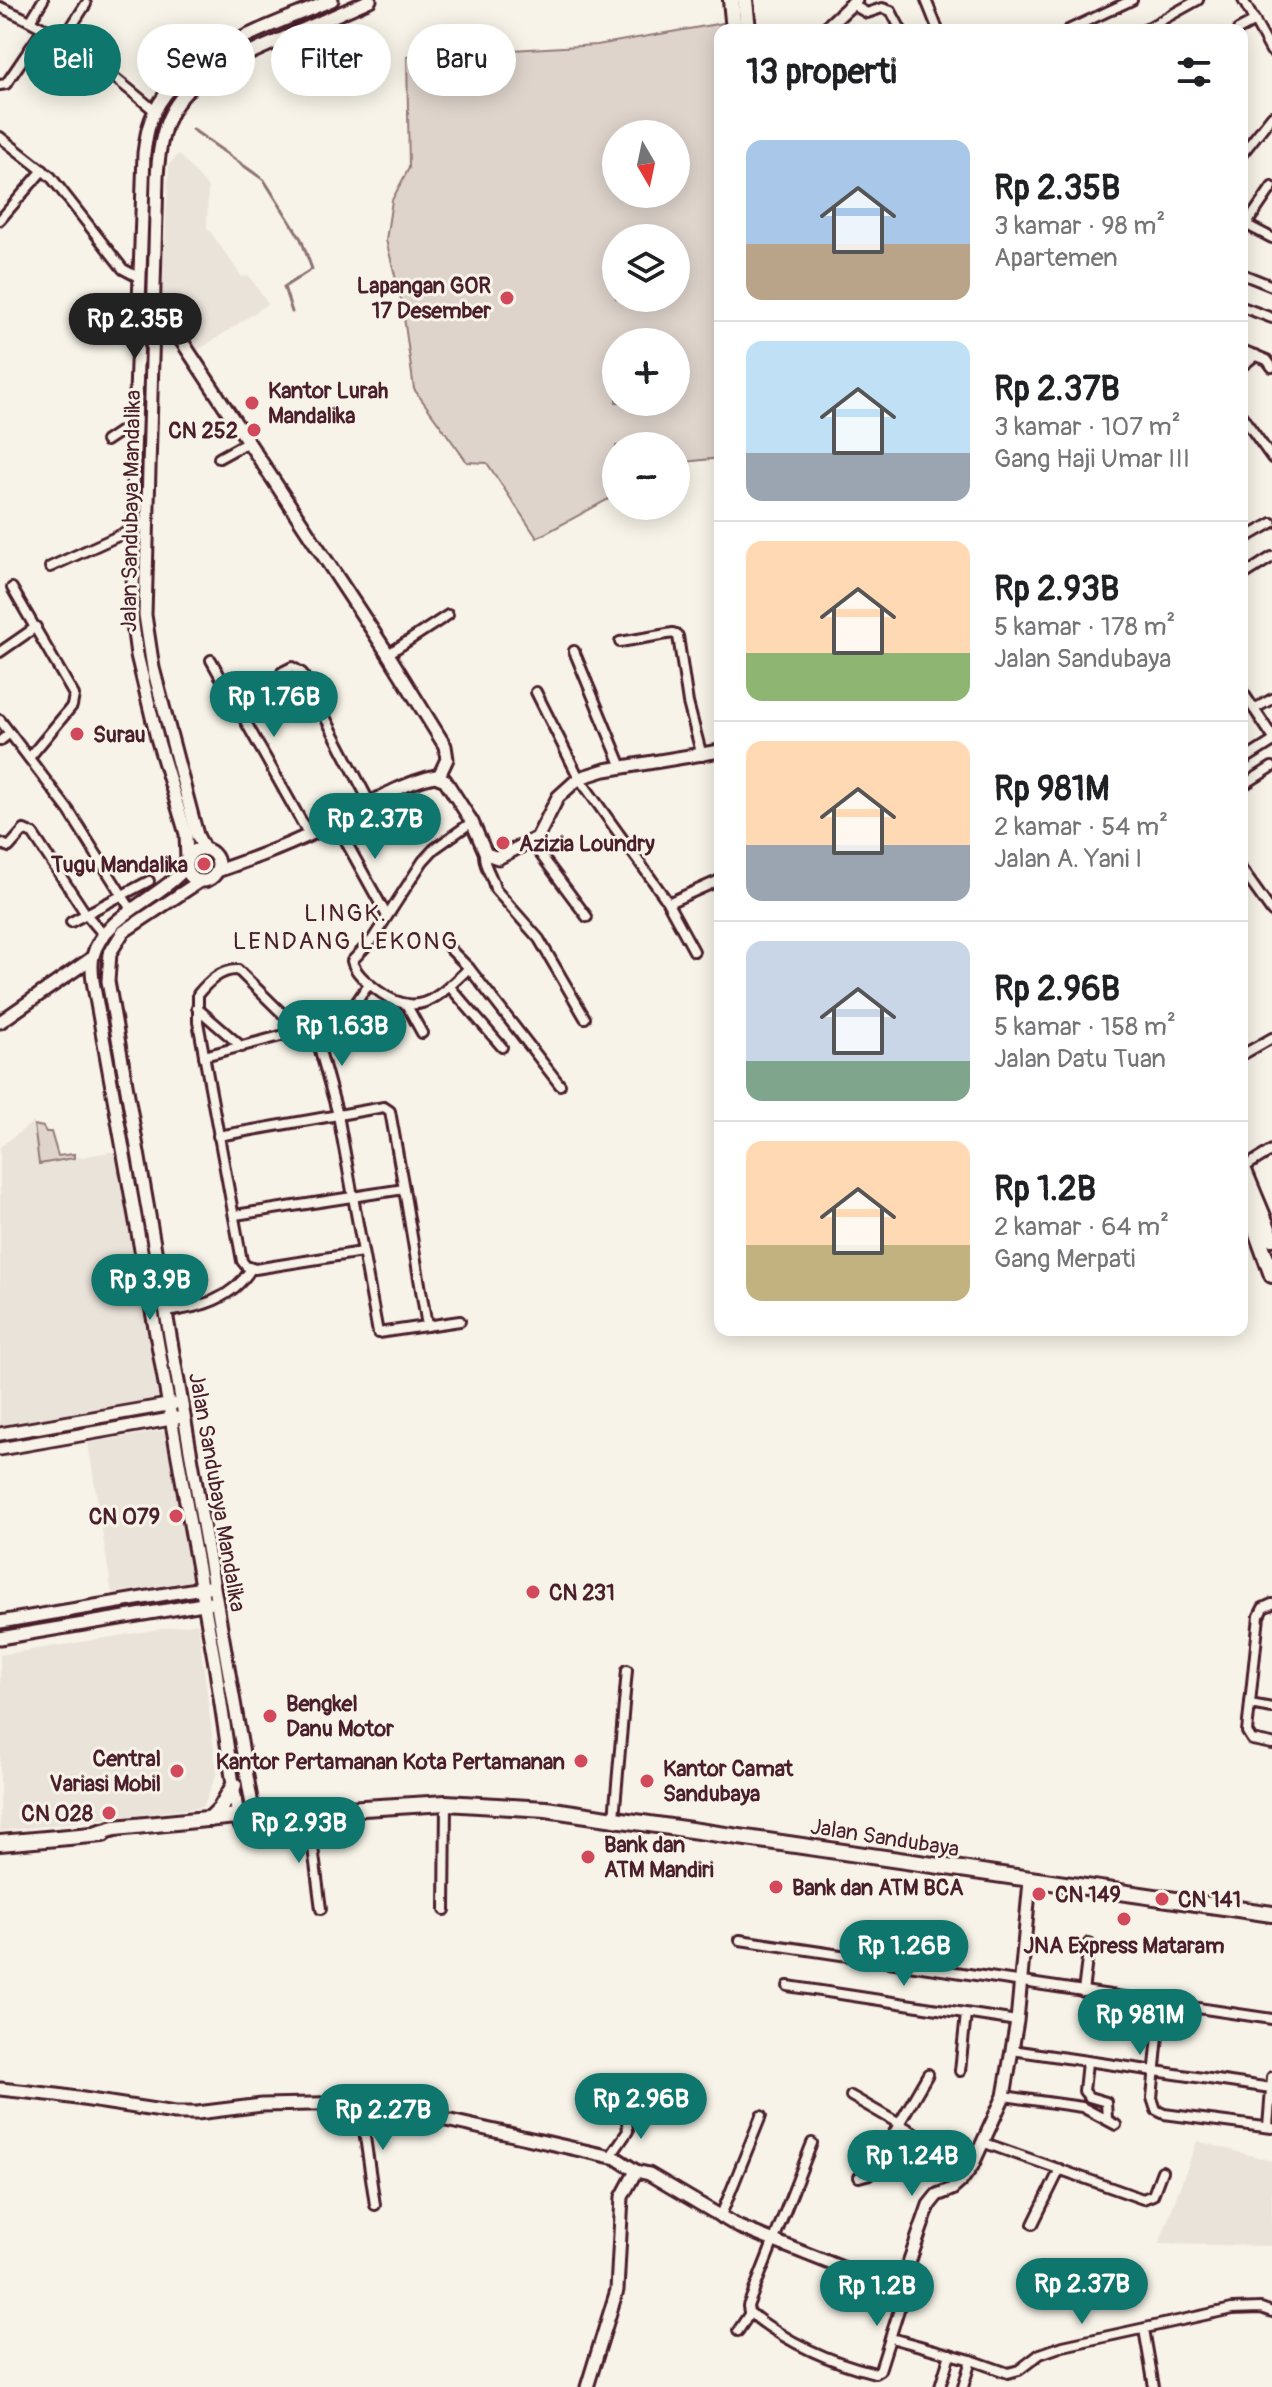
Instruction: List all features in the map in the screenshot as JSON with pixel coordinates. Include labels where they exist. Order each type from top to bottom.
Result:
[{"type":"highway","points":[[731,0],[733,24]]},
{"type":"highway","points":[[745,0],[747,24]]},
{"type":"highway","points":[[1248,1181],[1272,1238]]},
{"type":"highway","points":[[1248,1209],[1272,1275]]},
{"type":"highway","points":[[210,1819],[220,1809],[234,1785]]},
{"type":"highway","name":"Jalan Sandubaya","points":[[97,1833],[117,1835],[329,1807],[347,1809],[446,1803],[517,1807],[614,1818],[1272,1914]]},
{"type":"highway","name":"Jalan Sandubaya","points":[[254,1818],[330,1815],[347,1809]]},
{"type":"highway","name":"Jalan Sandubaya","points":[[0,1843],[97,1833],[115,1828],[210,1819],[238,1820]]},
{"type":"main road","points":[[238,1820],[202,1589],[124,1160],[93,981],[92,958],[103,934],[169,885],[186,863],[191,854],[204,849],[216,857],[217,871],[213,877],[200,881],[193,879],[186,863],[186,834],[157,738],[137,655],[132,617],[137,302],[144,153],[155,111],[166,93],[191,68],[204,59],[332,0]]},
{"type":"main road","name":"Jalan Sandubaya Mandalika","points":[[204,849],[197,835],[148,646],[144,589],[158,154],[163,130],[176,103],[192,85],[221,65],[370,0]]},
{"type":"main road","points":[[831,24],[855,2]]},
{"type":"main road","points":[[137,302],[153,303]]},
{"type":"main road","points":[[153,321],[167,324],[178,337],[388,654],[445,746],[447,759],[439,776]]},
{"type":"main road","points":[[217,871],[262,856],[370,803],[439,776],[445,780],[472,822],[484,850],[490,857],[498,858],[532,843],[542,832],[558,797],[579,778],[622,767],[714,753]]},
{"type":"main road","name":"Jalan Sandubaya Mandalika","points":[[200,881],[130,926],[113,946],[108,961],[108,981],[254,1818]]},
{"type":"main road","points":[[0,1022],[92,958]]},
{"type":"main road","points":[[103,1038],[116,1035]]},
{"type":"main road","points":[[124,1160],[137,1158]]},
{"type":"main road","points":[[0,1434],[183,1402]]},
{"type":"main road","points":[[0,1449],[185,1417]]},
{"type":"main road","points":[[0,1622],[215,1586]]},
{"type":"main road","points":[[0,1638],[217,1601]]},
{"type":"main road","points":[[0,2089],[175,2113],[262,2105],[360,2103],[415,2113],[610,2157],[636,2171],[649,2174],[720,2218],[886,2287],[899,2285],[929,2205],[937,2195],[956,2186],[972,2166],[1004,2096],[1017,2021],[1030,1881]]},
{"type":"main road","points":[[587,2387],[617,2290],[622,2197],[636,2171]]},
{"type":"street","points":[[31,20],[43,0]]},
{"type":"street","points":[[926,0],[936,24]]},
{"type":"street","points":[[1080,24],[1119,3],[1132,0]]},
{"type":"street","points":[[1170,0],[1177,11]]},
{"type":"street","points":[[1154,24],[1198,0]]},
{"type":"street","points":[[1243,0],[1271,51]]},
{"type":"street","points":[[855,2],[867,13],[882,8],[891,11],[898,24]]},
{"type":"street","points":[[73,24],[86,4]]},
{"type":"street","points":[[0,7],[38,24]]},
{"type":"street","points":[[1248,25],[1255,21]]},
{"type":"street","points":[[0,85],[6,84],[24,57]]},
{"type":"street","points":[[121,84],[155,111]]},
{"type":"street","points":[[1248,147],[1272,116]]},
{"type":"street","points":[[1265,127],[1272,135]]},
{"type":"street","points":[[0,137],[43,170],[123,269],[138,277]]},
{"type":"street","points":[[0,220],[43,170]]},
{"type":"street","points":[[1248,219],[1272,187]]},
{"type":"street","points":[[1248,226],[1272,238]]},
{"type":"street","points":[[1248,276],[1272,286]]},
{"type":"street","points":[[1248,309],[1272,318]]},
{"type":"street","points":[[1248,352],[1267,360],[1272,367]]},
{"type":"street","points":[[1248,361],[1256,355]]},
{"type":"street","points":[[106,441],[136,421]]},
{"type":"street","points":[[1248,424],[1272,458]]},
{"type":"street","points":[[219,458],[248,442]]},
{"type":"street","points":[[50,567],[148,523]]},
{"type":"street","points":[[1248,535],[1272,523]]},
{"type":"street","points":[[1248,572],[1272,557]]},
{"type":"street","points":[[12,588],[75,698],[70,709],[29,758]]},
{"type":"street","points":[[388,654],[448,615]]},
{"type":"street","points":[[0,652],[36,627]]},
{"type":"street","points":[[620,642],[673,633],[678,636],[688,703],[702,756]]},
{"type":"street","points":[[574,651],[622,767]]},
{"type":"street","points":[[211,660],[309,835]]},
{"type":"street","points":[[282,672],[292,667],[302,673],[370,803]]},
{"type":"street","points":[[536,692],[579,778],[668,903],[694,951]]},
{"type":"street","points":[[1254,709],[1272,699]]},
{"type":"street","points":[[1248,700],[1272,739],[1248,757]]},
{"type":"street","points":[[0,720],[69,811],[132,911]]},
{"type":"street","points":[[0,741],[10,733]]},
{"type":"street","points":[[1248,782],[1272,767]]},
{"type":"street","points":[[335,822],[387,916]]},
{"type":"street","points":[[469,968],[450,987],[431,1001],[419,1005],[406,1004],[378,990],[353,967],[352,961],[369,944],[428,855],[472,822]]},
{"type":"street","points":[[0,843],[9,847],[24,830],[33,834],[86,914],[103,934]]},
{"type":"street","points":[[532,843],[587,917]]},
{"type":"street","points":[[484,850],[485,867],[494,888],[539,939],[585,1018]]},
{"type":"street","points":[[1248,878],[1272,912]]},
{"type":"street","points":[[71,922],[149,881]]},
{"type":"street","points":[[668,903],[714,883]]},
{"type":"street","points":[[450,949],[469,968],[560,1085]]},
{"type":"street","points":[[251,1269],[242,1261],[204,1056],[198,994],[224,972],[238,970],[301,1032]]},
{"type":"street","points":[[450,987],[502,1047]]},
{"type":"street","points":[[204,1056],[314,1029],[347,1016],[366,988]]},
{"type":"street","points":[[406,1004],[422,1033]]},
{"type":"street","points":[[197,1007],[242,1047]]},
{"type":"street","points":[[314,1029],[338,1115],[378,1333],[460,1321]]},
{"type":"street","points":[[1248,1052],[1272,1038]]},
{"type":"street","points":[[218,1136],[379,1107],[389,1110],[427,1326]]},
{"type":"street","points":[[1248,1164],[1272,1150]]},
{"type":"street","points":[[235,1215],[404,1189]]},
{"type":"street","points":[[166,1312],[213,1303],[229,1294],[251,1269],[362,1252]]},
{"type":"street","points":[[1272,1604],[1263,1608],[1259,1616],[1248,1737],[1253,1741],[1272,1744]]},
{"type":"street","points":[[614,1818],[627,1670]]},
{"type":"street","points":[[1250,1704],[1272,1708]]},
{"type":"street","points":[[445,1910],[446,1803]]},
{"type":"street","points":[[309,1817],[321,1909]]},
{"type":"street","points":[[740,1940],[1272,2019]]},
{"type":"street","points":[[1083,1992],[1089,1943]]},
{"type":"street","points":[[788,1986],[1017,2021]]},
{"type":"street","points":[[1161,2004],[1153,2106],[1164,2114],[1270,2128],[1272,2077]]},
{"type":"street","points":[[960,2071],[966,2014]]},
{"type":"street","points":[[1012,2050],[1271,2088]]},
{"type":"street","points":[[1087,2062],[1084,2091],[1089,2097],[1106,2102],[1107,2119]]},
{"type":"street","points":[[859,2177],[870,2174],[928,2074]]},
{"type":"street","points":[[851,2096],[972,2166]]},
{"type":"street","points":[[1004,2096],[1082,2107],[1116,2125]]},
{"type":"street","points":[[360,2103],[375,2205]]},
{"type":"street","points":[[720,2218],[761,2116]]},
{"type":"street","points":[[610,2157],[628,2131],[627,2122]]},
{"type":"street","points":[[982,2142],[1144,2199],[1153,2195],[1162,2171]]},
{"type":"street","points":[[812,2143],[748,2306],[750,2313],[818,2353],[855,2368],[878,2372],[903,2297],[899,2285]]},
{"type":"street","points":[[1033,2224],[1060,2169]]},
{"type":"street","points":[[891,2338],[971,2360],[1000,2373],[1011,2373],[1055,2348],[1232,2309],[1261,2308],[1272,2312]]},
{"type":"street","points":[[738,2331],[750,2313]]},
{"type":"street","points":[[1144,2329],[1154,2387]]},
{"type":"street","points":[[940,2387],[950,2354]]},
{"type":"street","points":[[963,2387],[971,2360]]},
{"type":"shaded area","points":[[714,25],[714,459],[690,461],[690,432],[602,432],[602,503],[537,538],[487,463],[467,462],[414,389],[402,303],[386,240],[392,200],[409,168],[408,96],[516,96],[516,50],[597,45]]},
{"type":"shaded area","points":[[179,154],[208,188],[207,227],[242,277],[249,276],[268,304],[194,353],[161,317],[169,164]]},
{"type":"shaded area","points":[[33,1122],[40,1164],[116,1151],[159,1401],[0,1427],[0,1147]]},
{"type":"shaded area","points":[[34,1125],[51,1132],[58,1156],[74,1154],[74,1158],[39,1164]]},
{"type":"shaded area","points":[[167,1430],[191,1581],[112,1593],[88,1443]]},
{"type":"shaded area","points":[[198,1623],[217,1773],[203,1807],[0,1831],[0,1655]]},
{"type":"shaded area","points":[[1197,2141],[1272,2161],[1272,2246],[1159,2244]]},
{"type":"waterway","points":[[192,129],[264,180],[301,239],[312,269],[284,287],[292,312]]},
{"type":"place","name":"Lapangan GOR 17 Desember","points":[[507,298]]},
{"type":"place","name":"Kantor Lurah Mandalika","points":[[252,403]]},
{"type":"place","name":"CN 252","points":[[254,430]]},
{"type":"place","name":"Surau","points":[[77,734]]},
{"type":"place","name":"Azizia Loundry","points":[[503,843]]},
{"type":"place","name":"Tugu Mandalika","points":[[204,864]]},
{"type":"place","name":"CN 079","points":[[176,1516]]},
{"type":"place","name":"CN 231","points":[[533,1592]]},
{"type":"place","name":"Bengkel Danu Motor","points":[[270,1716]]},
{"type":"place","name":"Kantor Pertamanan Kota Pertamanan","points":[[581,1761]]},
{"type":"place","name":"Central Variasi Mobil","points":[[177,1771]]},
{"type":"place","name":"Kantor Camat Sandubaya","points":[[647,1781]]},
{"type":"place","name":"CN 028","points":[[109,1813]]},
{"type":"place","name":"Bank dan ATM Mandiri","points":[[588,1857]]},
{"type":"place","name":"Bank dan ATM BCA","points":[[776,1887]]},
{"type":"place","name":"CN 149","points":[[1039,1894]]},
{"type":"place","name":"CN 141","points":[[1162,1899]]},
{"type":"place","name":"JNA Express Mataram","points":[[1124,1919]]},
{"type":"district","name":"LINGK. LENDANG LEKONG","points":[[346,927]]}]
